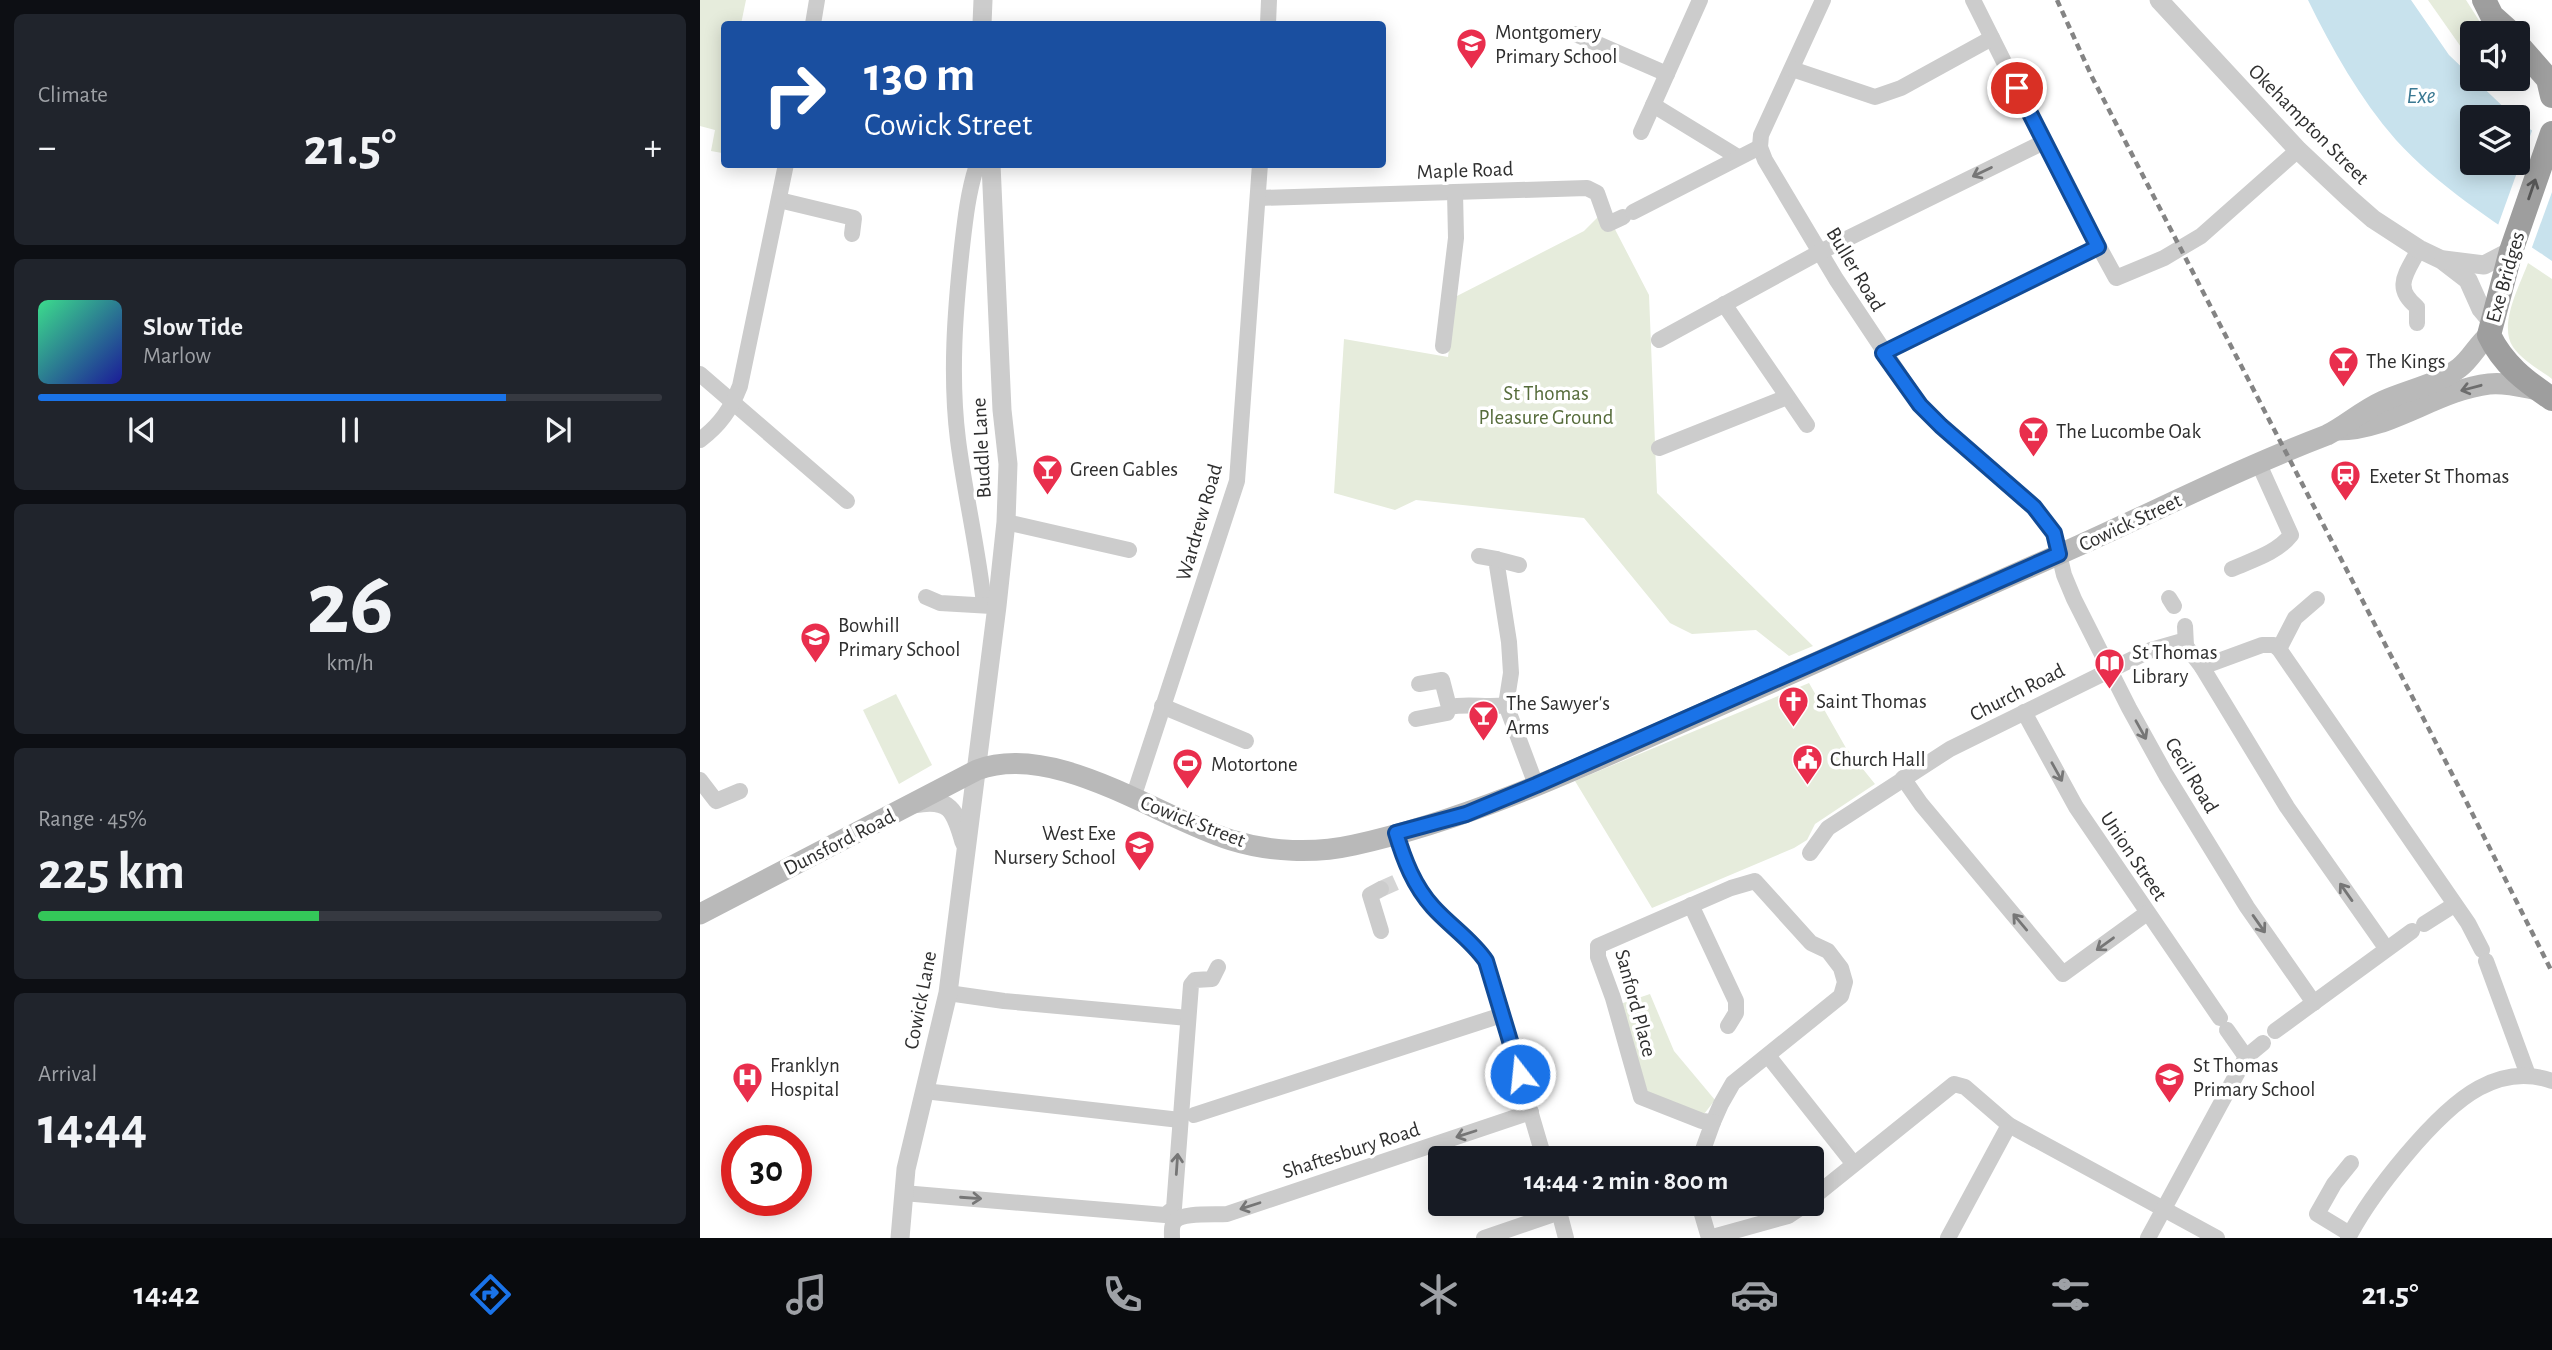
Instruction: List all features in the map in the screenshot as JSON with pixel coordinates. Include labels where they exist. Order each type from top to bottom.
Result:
[{"type":"highway","points":[[2484,0],[2497,21]]},
{"type":"highway","points":[[2530,45],[2552,55]]},
{"type":"highway","points":[[2530,50],[2552,67]]},
{"type":"highway","points":[[2530,57],[2548,79],[2552,96]]},
{"type":"highway","name":"Exe Bridges","points":[[2545,394],[2515,373],[2498,354],[2490,328],[2512,249],[2552,132]]},
{"type":"main road","name":"Cowick Street","points":[[2337,430],[2357,414],[2444,377],[2461,367],[2490,328]]},
{"type":"main road","name":"Cowick Street","points":[[977,770],[993,764],[1009,763],[1051,768],[1078,775],[1233,841],[1282,849],[1330,849],[1466,814],[1536,785],[2059,554],[2258,462],[2337,430],[2367,427],[2470,388],[2501,384],[2545,394]]},
{"type":"main road","name":"Dunsford Road","points":[[700,914],[977,770]]},
{"type":"street","points":[[814,21],[817,0]]},
{"type":"street","points":[[982,21],[983,0]]},
{"type":"street","points":[[1268,21],[1269,0]]},
{"type":"street","points":[[1641,132],[1700,0]]},
{"type":"street","points":[[1653,105],[1738,157],[1760,147],[1761,135],[1823,0]]},
{"type":"street","points":[[1973,0],[2098,247],[2114,276],[2118,278],[2164,258],[2201,236],[2298,150]]},
{"type":"street","name":"Okehampton Street","points":[[2159,0],[2298,150],[2373,219],[2419,249],[2442,260],[2468,280],[2490,328]]},
{"type":"street","points":[[1575,34],[1667,74]]},
{"type":"street","points":[[1792,69],[1875,97],[1882,96],[1992,38]]},
{"type":"street","points":[[1659,340],[1820,252],[2044,142]]},
{"type":"street","name":"Buller Road","points":[[1760,147],[1820,252],[1883,353],[1920,405],[2034,507],[2054,533],[2059,554]]},
{"type":"street","name":"Maple Road","points":[[1258,198],[1593,189],[1597,192],[1608,224],[1738,157]]},
{"type":"street","points":[[700,440],[716,428],[733,403],[740,386],[785,168]]},
{"type":"street","name":"Buddle Lane","points":[[977,770],[991,605],[1006,522],[1008,464],[982,168]]},
{"type":"street","name":"Buddle Lane","points":[[982,168],[963,235],[955,309],[955,396],[965,488],[991,605]]},
{"type":"street","name":"Wardrew Road","points":[[1133,798],[1237,481],[1259,168]]},
{"type":"street","points":[[1443,346],[1456,238],[1455,192]]},
{"type":"street","points":[[779,200],[854,218],[852,234]]},
{"type":"street","points":[[1883,353],[2098,247]]},
{"type":"street","points":[[2417,323],[2417,307],[2405,297],[2402,287],[2404,277],[2419,249]]},
{"type":"street","name":"Okehampton Street","points":[[2442,260],[2484,265],[2512,249]]},
{"type":"street","points":[[1724,304],[1807,425]]},
{"type":"street","points":[[700,374],[847,501]]},
{"type":"street","points":[[1659,448],[1787,397]]},
{"type":"street","points":[[2232,569],[2270,552],[2291,535],[2258,462]]},
{"type":"street","points":[[1006,522],[1129,550]]},
{"type":"street","name":"Cecil Road","points":[[2059,554],[2074,599],[2166,775],[2247,907],[2314,1003]]},
{"type":"street","points":[[1479,556],[1519,565]]},
{"type":"street","points":[[1496,559],[1509,642],[1511,673],[1506,705],[1536,785]]},
{"type":"street","points":[[926,597],[940,603],[991,605]]},
{"type":"street","points":[[2279,649],[2295,618],[2317,599]]},
{"type":"street","points":[[2185,626],[2186,646],[2202,667],[2287,807],[2386,948]]},
{"type":"street","name":"Church Road","points":[[1810,852],[1828,828],[1950,750],[2151,650],[2179,642],[2186,646]]},
{"type":"street","points":[[2202,667],[2262,645],[2274,645],[2279,649],[2473,931],[2528,1075]]},
{"type":"street","points":[[1416,719],[1447,713],[1449,707],[1442,680],[1419,684]]},
{"type":"street","points":[[1449,707],[1462,704],[1488,708],[1506,705]]},
{"type":"street","points":[[1161,706],[1246,741]]},
{"type":"street","name":"Union Street","points":[[2024,712],[2076,807],[2246,1057]]},
{"type":"street","name":"Cowick Lane","points":[[900,1238],[906,1169],[948,993],[977,770]]},
{"type":"street","points":[[1903,778],[1921,804],[2063,974],[2147,913]]},
{"type":"street","points":[[700,780],[716,801],[740,791]]},
{"type":"street","points":[[911,804],[932,800],[950,809],[955,814],[966,849]]},
{"type":"street","points":[[1396,833],[1407,866],[1406,878],[1479,950],[1486,961],[1541,1146]]},
{"type":"street","name":"Sanford Place","points":[[1713,1122],[1676,1112],[1641,1097],[1613,998],[1598,957],[1598,946],[1731,888],[1755,881],[1811,943],[1828,951],[1841,968],[1845,982],[1841,996],[1769,1057]]},
{"type":"street","points":[[1381,889],[1370,895],[1381,931]]},
{"type":"street","points":[[1690,905],[1736,1002],[1736,1013],[1728,1026]]},
{"type":"street","points":[[2148,1238],[2246,1057],[2386,948],[2454,905]]},
{"type":"street","points":[[1172,1238],[1178,1212],[1187,1118],[1191,985],[1195,980],[1212,979],[1218,967]]},
{"type":"street","points":[[948,993],[1004,1001],[1188,1018]]},
{"type":"street","points":[[924,1091],[1187,1118],[1502,1015]]},
{"type":"street","points":[[1704,1146],[1721,1104],[1733,1083],[1769,1057],[1853,1163]]},
{"type":"street","points":[[2351,1163],[2334,1184],[2317,1214],[2349,1236],[2383,1183],[2455,1106],[2487,1084],[2510,1076],[2528,1075],[2552,1081]]},
{"type":"street","points":[[1824,1188],[1954,1084],[1965,1087],[2003,1120],[2217,1238]]},
{"type":"street","name":"Shaftesbury Road","points":[[902,1193],[1147,1214],[1227,1214],[1531,1112]]},
{"type":"street","points":[[1948,1238],[2003,1120]]},
{"type":"street","points":[[1484,1238],[1538,1216]]},
{"type":"street","points":[[1560,1216],[1566,1238]]},
{"type":"street","points":[[1703,1216],[1709,1238],[1772,1230],[1790,1216]]},
{"type":"green space","points":[[700,0],[746,0],[742,21],[721,21],[721,153],[711,151],[715,130],[700,126]]},
{"type":"green space","points":[[2428,0],[2466,0],[2479,21],[2460,21],[2460,46]]},
{"type":"green space","name":"St Thomas Pleasure Ground","points":[[1605,210],[1649,295],[1657,493],[1813,646],[1789,656],[1756,630],[1692,634],[1670,623],[1584,518],[1416,500],[1395,510],[1334,493],[1344,339],[1448,357],[1455,297],[1584,231]]},
{"type":"green space","points":[[2528,263],[2552,279],[2552,379],[2521,356],[2509,338],[2512,305]]},
{"type":"green space","points":[[1809,683],[1846,748],[1875,784],[1815,824],[1807,840],[1794,848],[1652,908],[1575,781]]},
{"type":"green space","points":[[896,694],[932,765],[899,784],[863,710]]},
{"type":"green space","points":[[1650,994],[1674,1051],[1715,1100],[1704,1114],[1645,1091],[1620,1004]]},
{"type":"water","name":"Exe","points":[[2308,0],[2411,0],[2449,55],[2460,65],[2460,91],[2487,91],[2501,105],[2460,105],[2460,175],[2530,175],[2530,129],[2552,144],[2552,261],[2451,190],[2413,158],[2370,108]]},
{"type":"pier","points":[[2533,128],[2552,140],[2552,192],[2531,250],[2497,228],[2516,175],[2530,175],[2530,136]]},
{"type":"tunnel","points":[[1381,889],[1401,880]]},
{"type":"railway","points":[[2057,0],[2092,77],[2552,972]]},
{"type":"place","name":"Montgomery Primary School","points":[[1472,71]]},
{"type":"place","name":"The Kings","points":[[2343,388]]},
{"type":"place","name":"The Lucombe Oak","points":[[2033,458]]},
{"type":"place","name":"Green Gables","points":[[1047,496]]},
{"type":"place","name":"Exeter St Thomas","points":[[2346,503]]},
{"type":"place","name":"Bowhill Primary School","points":[[815,664]]},
{"type":"place","name":"St Thomas Library","points":[[2109,691]]},
{"type":"place","name":"Saint Thomas","points":[[1793,728]]},
{"type":"place","name":"The Sawyer's Arms","points":[[1483,742]]},
{"type":"place","name":"Church Hall","points":[[1807,786]]},
{"type":"place","name":"Motortone","points":[[1188,791]]},
{"type":"place","name":"West Exe Nursery School","points":[[1139,872]]},
{"type":"place","name":"Franklyn Hospital","points":[[747,1104]]},
{"type":"place","name":"St Thomas Primary School","points":[[2170,1104]]},
{"type":"route","points":[[1520,1074],[1486,961],[1479,950],[1431,905],[1407,866],[1396,833],[1466,814],[1536,785],[2059,554],[2054,533],[2034,507],[1920,405],[1883,353],[2098,247],[2017,88]]}]
